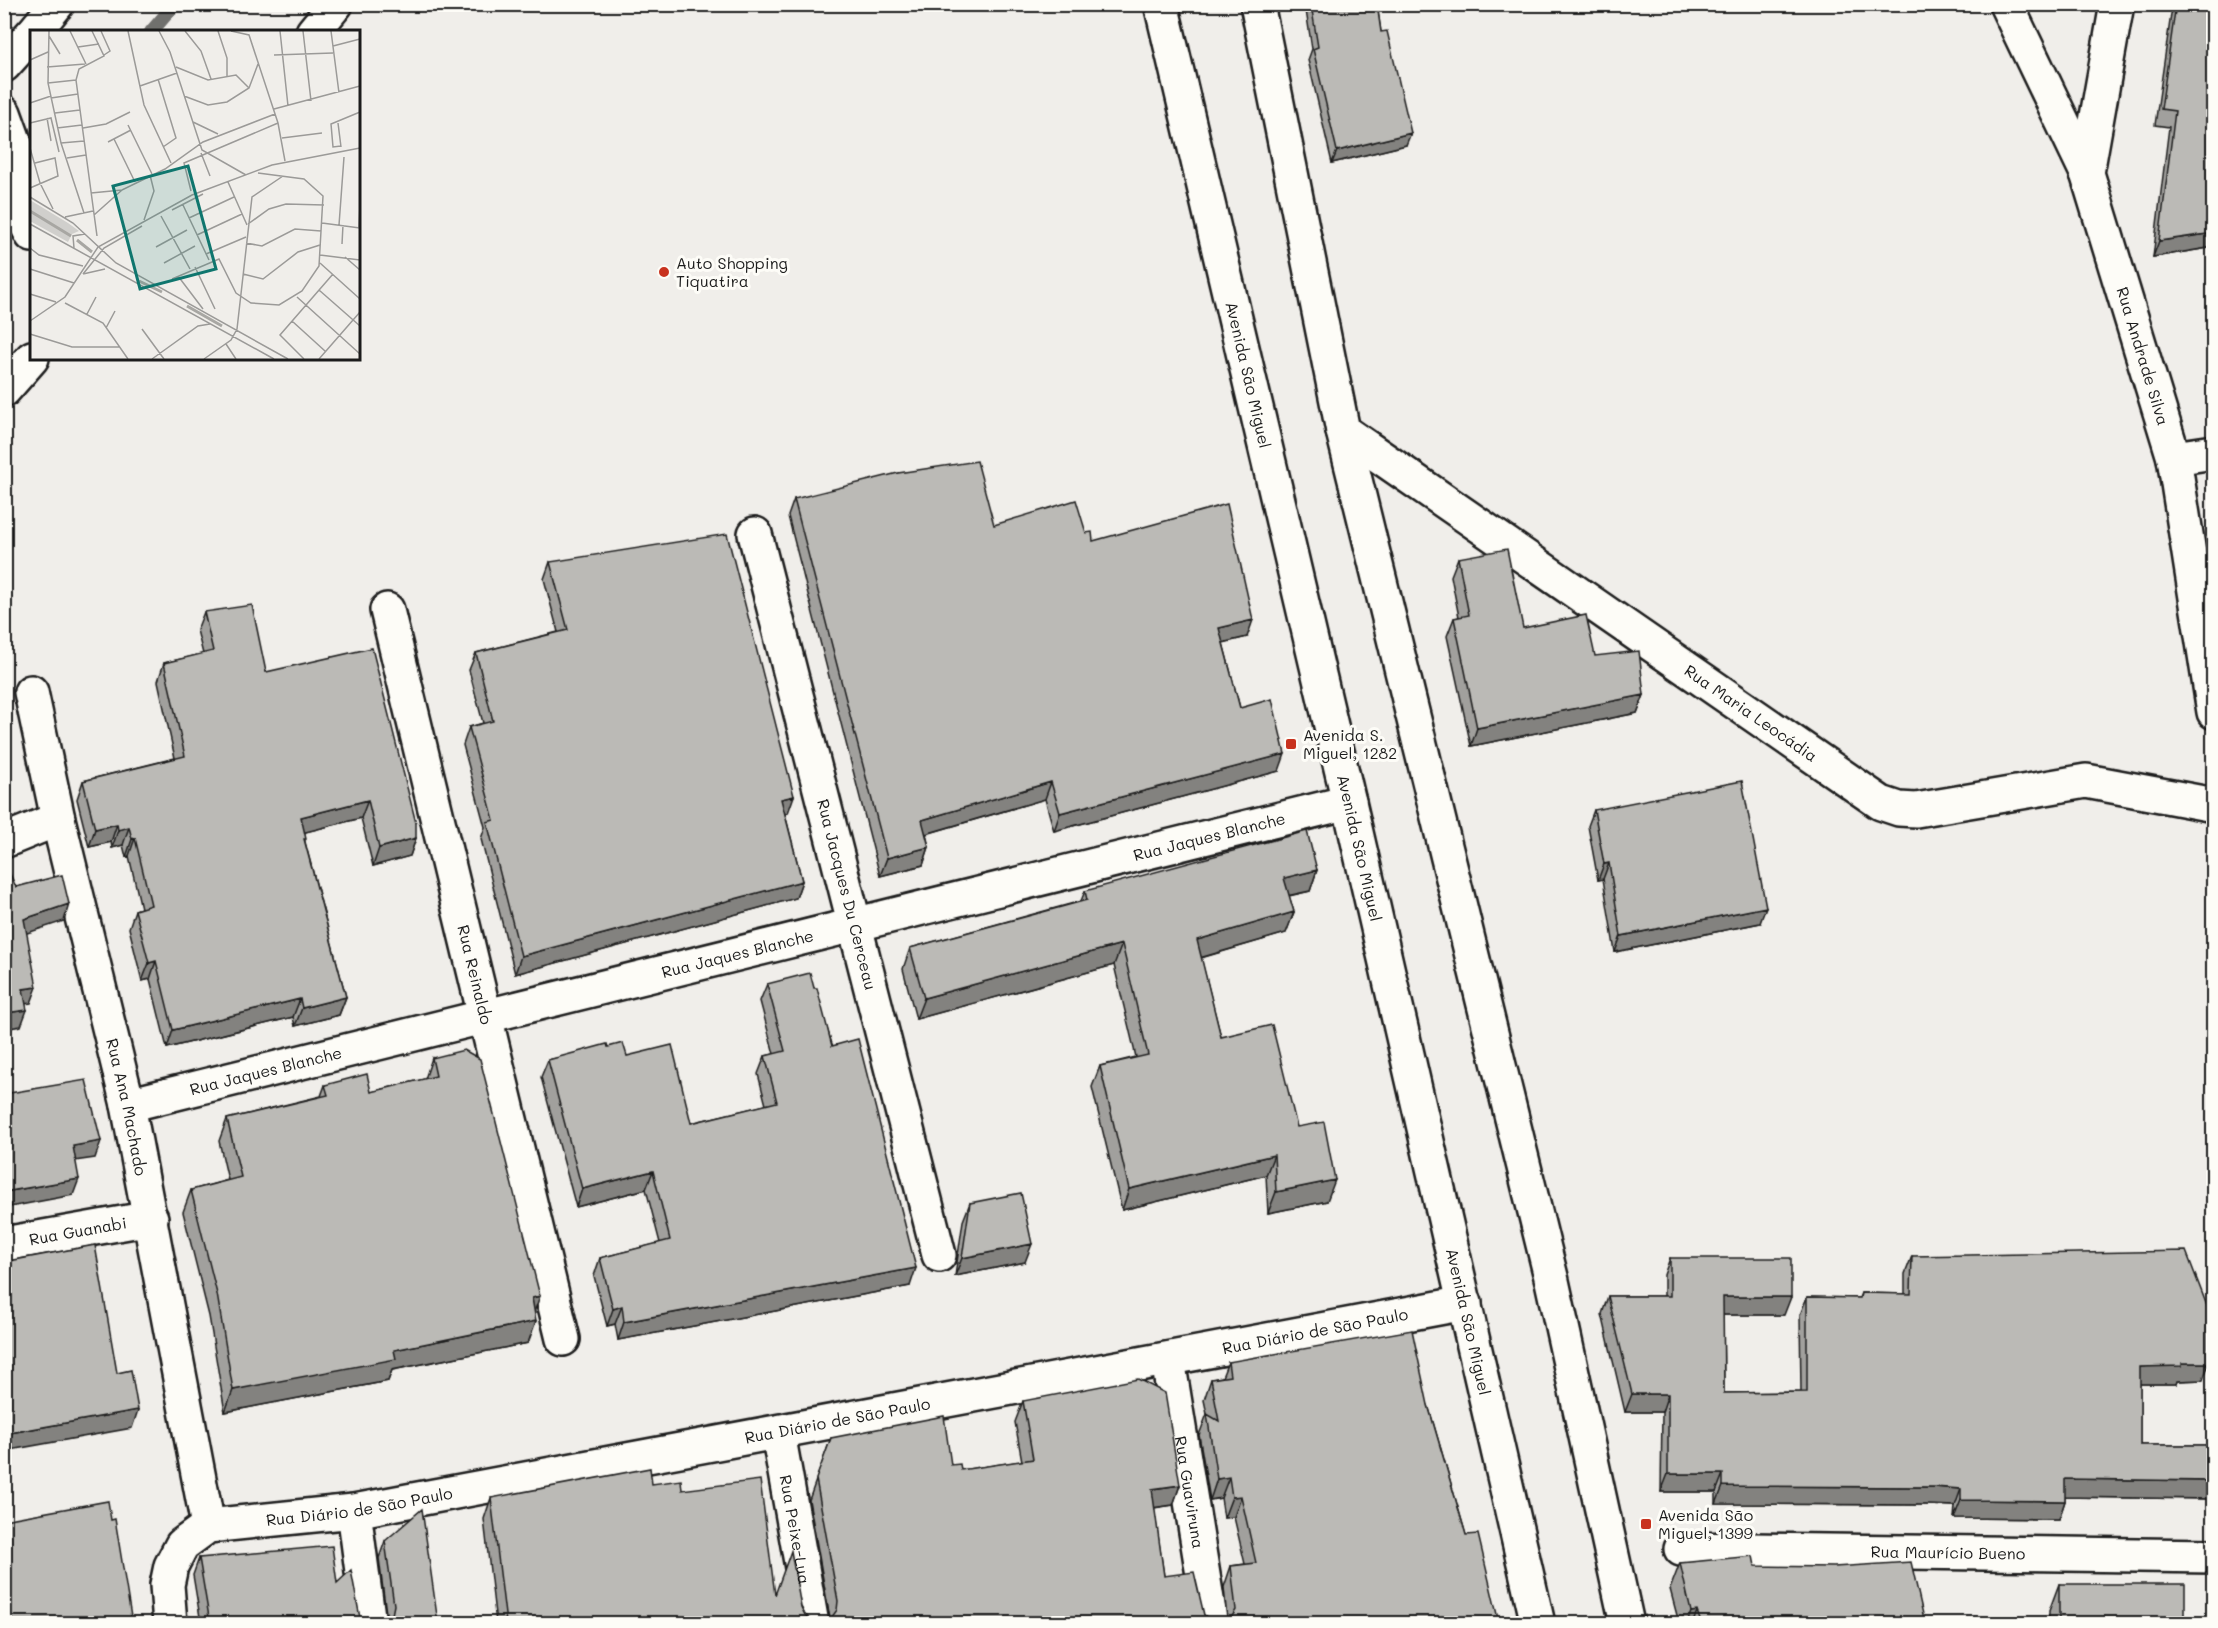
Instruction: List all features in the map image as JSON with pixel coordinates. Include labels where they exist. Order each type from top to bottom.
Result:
[{"type":"street","points":[[35,30],[57,4]]},
{"type":"street","points":[[315,30],[336,4]]},
{"type":"street","name":"Avenida São Miguel","points":[[1161,4],[1349,802],[1538,1623]]},
{"type":"street","points":[[1257,4],[1343,431],[1552,1281],[1627,1623]]},
{"type":"street","points":[[2006,4],[2087,173]]},
{"type":"street","name":"Rua Andrade Silva","points":[[2117,4],[2087,173],[2174,458],[2214,712]]},
{"type":"street","points":[[4,65],[30,36]]},
{"type":"street","points":[[4,114],[17,149],[22,208]]},
{"type":"street","points":[[4,390],[30,360]]},
{"type":"street","name":"Rua Maria Leocádia","points":[[1343,431],[1881,803],[1899,809],[1916,810],[2086,781],[2108,783],[2201,802]]},
{"type":"street","points":[[2174,458],[2214,452]]},
{"type":"street","name":"Rua Jacques Du Cerceau","points":[[755,534],[939,1255]]},
{"type":"street","name":"Rua Reinaldo","points":[[387,610],[563,1339]]},
{"type":"street","name":"Rua Ana Machado","points":[[31,692],[58,819],[128,1105],[208,1526]]},
{"type":"street","name":"Rua Jaques Blanche","points":[[128,1105],[1349,802]]},
{"type":"street","points":[[4,841],[58,819]]},
{"type":"street","name":"Rua Guanabi","points":[[4,1244],[151,1218]]},
{"type":"street","name":"Rua Diário de São Paulo","points":[[208,1526],[354,1511],[1465,1303]]},
{"type":"street","name":"Rua Guaviruna","points":[[1168,1360],[1211,1623]]},
{"type":"street","name":"Rua Peixe-Lua","points":[[778,1433],[813,1623]]},
{"type":"street","points":[[354,1511],[369,1623]]},
{"type":"street","points":[[170,1623],[167,1585],[171,1566],[182,1545],[208,1526]]},
{"type":"street","name":"Rua Maurício Bueno","points":[[1681,1549],[2214,1556]]},
{"type":"building","points":[[1311,4],[1377,4],[1381,32],[1387,31],[1411,133],[1337,151],[1313,49],[1318,47]]},
{"type":"building","points":[[2176,4],[2214,4],[2214,233],[2159,241],[2175,111],[2161,109]]},
{"type":"building","points":[[977,461],[994,525],[1076,500],[1086,533],[1092,532],[1093,541],[1227,504],[1253,620],[1219,628],[1240,708],[1272,699],[1285,754],[1060,813],[1051,782],[922,820],[929,847],[887,858],[794,499],[898,473]]},
{"type":"building","points":[[727,534],[794,796],[781,799],[802,881],[521,956],[487,822],[494,820],[469,727],[493,721],[476,653],[568,630],[550,562]]},
{"type":"building","points":[[1507,549],[1523,628],[1586,615],[1595,656],[1639,651],[1644,695],[1477,728],[1454,618],[1469,615],[1458,558]]},
{"type":"building","points":[[252,605],[266,672],[372,648],[416,823],[416,838],[379,848],[368,800],[301,817],[306,839],[304,839],[346,997],[302,1008],[300,999],[173,1030],[156,961],[149,963],[135,910],[151,905],[135,838],[132,839],[129,827],[118,830],[117,824],[95,829],[83,781],[185,756],[164,663],[213,651],[204,612]]},
{"type":"building","points":[[1742,781],[1766,907],[1621,936],[1609,863],[1604,864],[1594,810]]},
{"type":"building","points":[[1307,831],[1317,870],[1284,878],[1294,912],[1197,940],[1221,1037],[1272,1025],[1297,1127],[1324,1122],[1335,1180],[1276,1192],[1274,1155],[1129,1189],[1100,1066],[1148,1055],[1122,944],[924,998],[910,948],[1087,900],[1085,891]]},
{"type":"building","points":[[4,861],[16,887],[62,875],[69,904],[24,919],[37,987],[23,989],[27,1010],[5,1013],[7,1019],[4,1020]]},
{"type":"building","points":[[810,973],[814,988],[817,988],[832,1046],[858,1039],[916,1268],[624,1322],[622,1306],[613,1309],[600,1258],[670,1240],[653,1171],[582,1189],[548,1060],[607,1044],[608,1047],[623,1043],[627,1056],[672,1045],[691,1123],[777,1102],[765,1056],[785,1051],[767,984]]},
{"type":"building","points":[[464,1050],[480,1059],[540,1296],[532,1298],[536,1321],[394,1350],[396,1359],[233,1390],[217,1294],[191,1190],[241,1177],[227,1119],[328,1095],[325,1085],[367,1074],[371,1092],[436,1076],[432,1058]]},
{"type":"building","points":[[86,1080],[101,1141],[73,1146],[79,1179],[4,1192],[4,1094]]},
{"type":"building","points":[[1021,1193],[1032,1244],[962,1258],[970,1203]]},
{"type":"building","points":[[95,1245],[117,1373],[131,1370],[138,1410],[4,1434],[4,1262]]},
{"type":"building","points":[[2186,1251],[2209,1311],[2209,1363],[2140,1367],[2140,1445],[2214,1445],[2214,1481],[2065,1479],[2065,1501],[1961,1500],[1961,1489],[1934,1487],[1723,1486],[1723,1474],[1668,1474],[1668,1394],[1632,1394],[1608,1296],[1670,1296],[1670,1258],[1791,1258],[1791,1297],[1723,1297],[1724,1393],[1807,1392],[1807,1297],[1860,1298],[1861,1293],[1911,1294],[1912,1256]]},
{"type":"building","points":[[1412,1330],[1428,1405],[1466,1535],[1478,1534],[1499,1623],[506,1623],[491,1498],[650,1468],[652,1484],[681,1480],[682,1490],[760,1480],[775,1595],[791,1551],[801,1607],[805,1615],[813,1621],[823,1622],[832,1617],[837,1610],[838,1601],[816,1479],[831,1438],[944,1416],[951,1465],[960,1464],[961,1470],[1033,1459],[1023,1401],[1138,1379],[1165,1393],[1180,1485],[1152,1489],[1164,1576],[1194,1572],[1204,1615],[1212,1621],[1222,1622],[1231,1618],[1236,1610],[1231,1566],[1256,1563],[1241,1496],[1232,1497],[1229,1477],[1217,1479],[1207,1414],[1219,1421],[1211,1379],[1230,1376],[1228,1362]]},
{"type":"building","points":[[108,1501],[111,1520],[115,1519],[132,1623],[4,1623],[4,1520]]},
{"type":"building","points":[[422,1509],[438,1623],[382,1623],[392,1615],[394,1605],[385,1541]]},
{"type":"building","points":[[332,1546],[337,1583],[351,1570],[360,1618],[367,1623],[210,1623],[199,1558]]},
{"type":"building","points":[[1753,1556],[1755,1566],[1834,1567],[1911,1562],[1925,1623],[1701,1623],[1697,1611],[1691,1612],[1680,1563]]},
{"type":"building","points":[[2059,1584],[2185,1584],[2185,1623],[2059,1623]]},
{"type":"waterway","points":[[153,30],[175,4]]},
{"type":"place","name":"Auto Shopping Tiquatira","points":[[664,272]]},
{"type":"place","name":"Avenida S. Miguel, 1282","points":[[1291,744]]},
{"type":"place","name":"Avenida São Miguel, 1399","points":[[1646,1524]]}]
